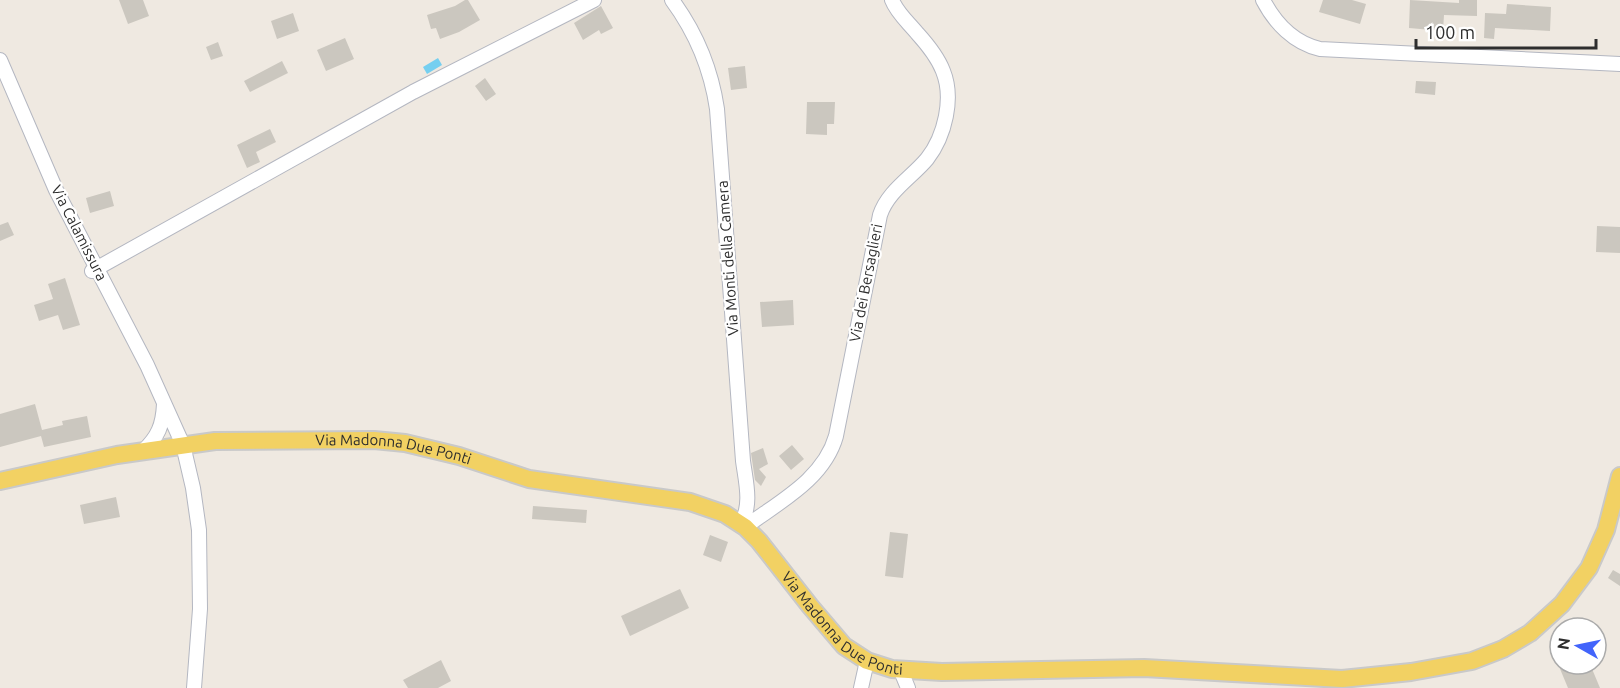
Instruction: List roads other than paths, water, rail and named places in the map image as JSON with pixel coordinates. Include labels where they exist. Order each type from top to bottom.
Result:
[{"type":"main road","name":"Via Madonna Due Ponti","points":[[0,481],[143,451],[245,439],[374,440],[405,443],[459,456],[528,479],[631,492],[697,504],[725,514],[743,525],[767,550],[851,652],[867,661],[901,670],[953,672],[1144,668],[1342,679],[1403,674],[1472,661],[1503,649],[1530,633],[1550,616],[1583,578],[1600,545],[1620,476]]},
{"type":"street","points":[[95,270],[413,92],[594,0]]},
{"type":"street","name":"Via Monti della Camera","points":[[672,0],[692,30],[706,61],[717,110],[743,461],[748,495],[743,525]]},
{"type":"street","name":"Via dei Bersaglieri","points":[[743,525],[812,476],[832,449],[880,215],[888,198],[926,160],[943,126],[948,96],[942,70],[918,33],[898,12],[892,0]]},
{"type":"street","points":[[1263,0],[1290,34],[1302,43],[1320,49],[1620,64]]},
{"type":"street","name":"Via Calamissura","points":[[0,60],[48,172],[95,270],[164,402],[183,445],[193,488],[199,530],[200,609],[194,688]]},
{"type":"street","points":[[143,451],[154,440],[161,428],[164,402]]},
{"type":"street","points":[[861,688],[867,661]]},
{"type":"street","points":[[901,670],[908,688]]},
{"type":"water","points":[[438,58],[442,65],[427,74],[423,67]]}]
